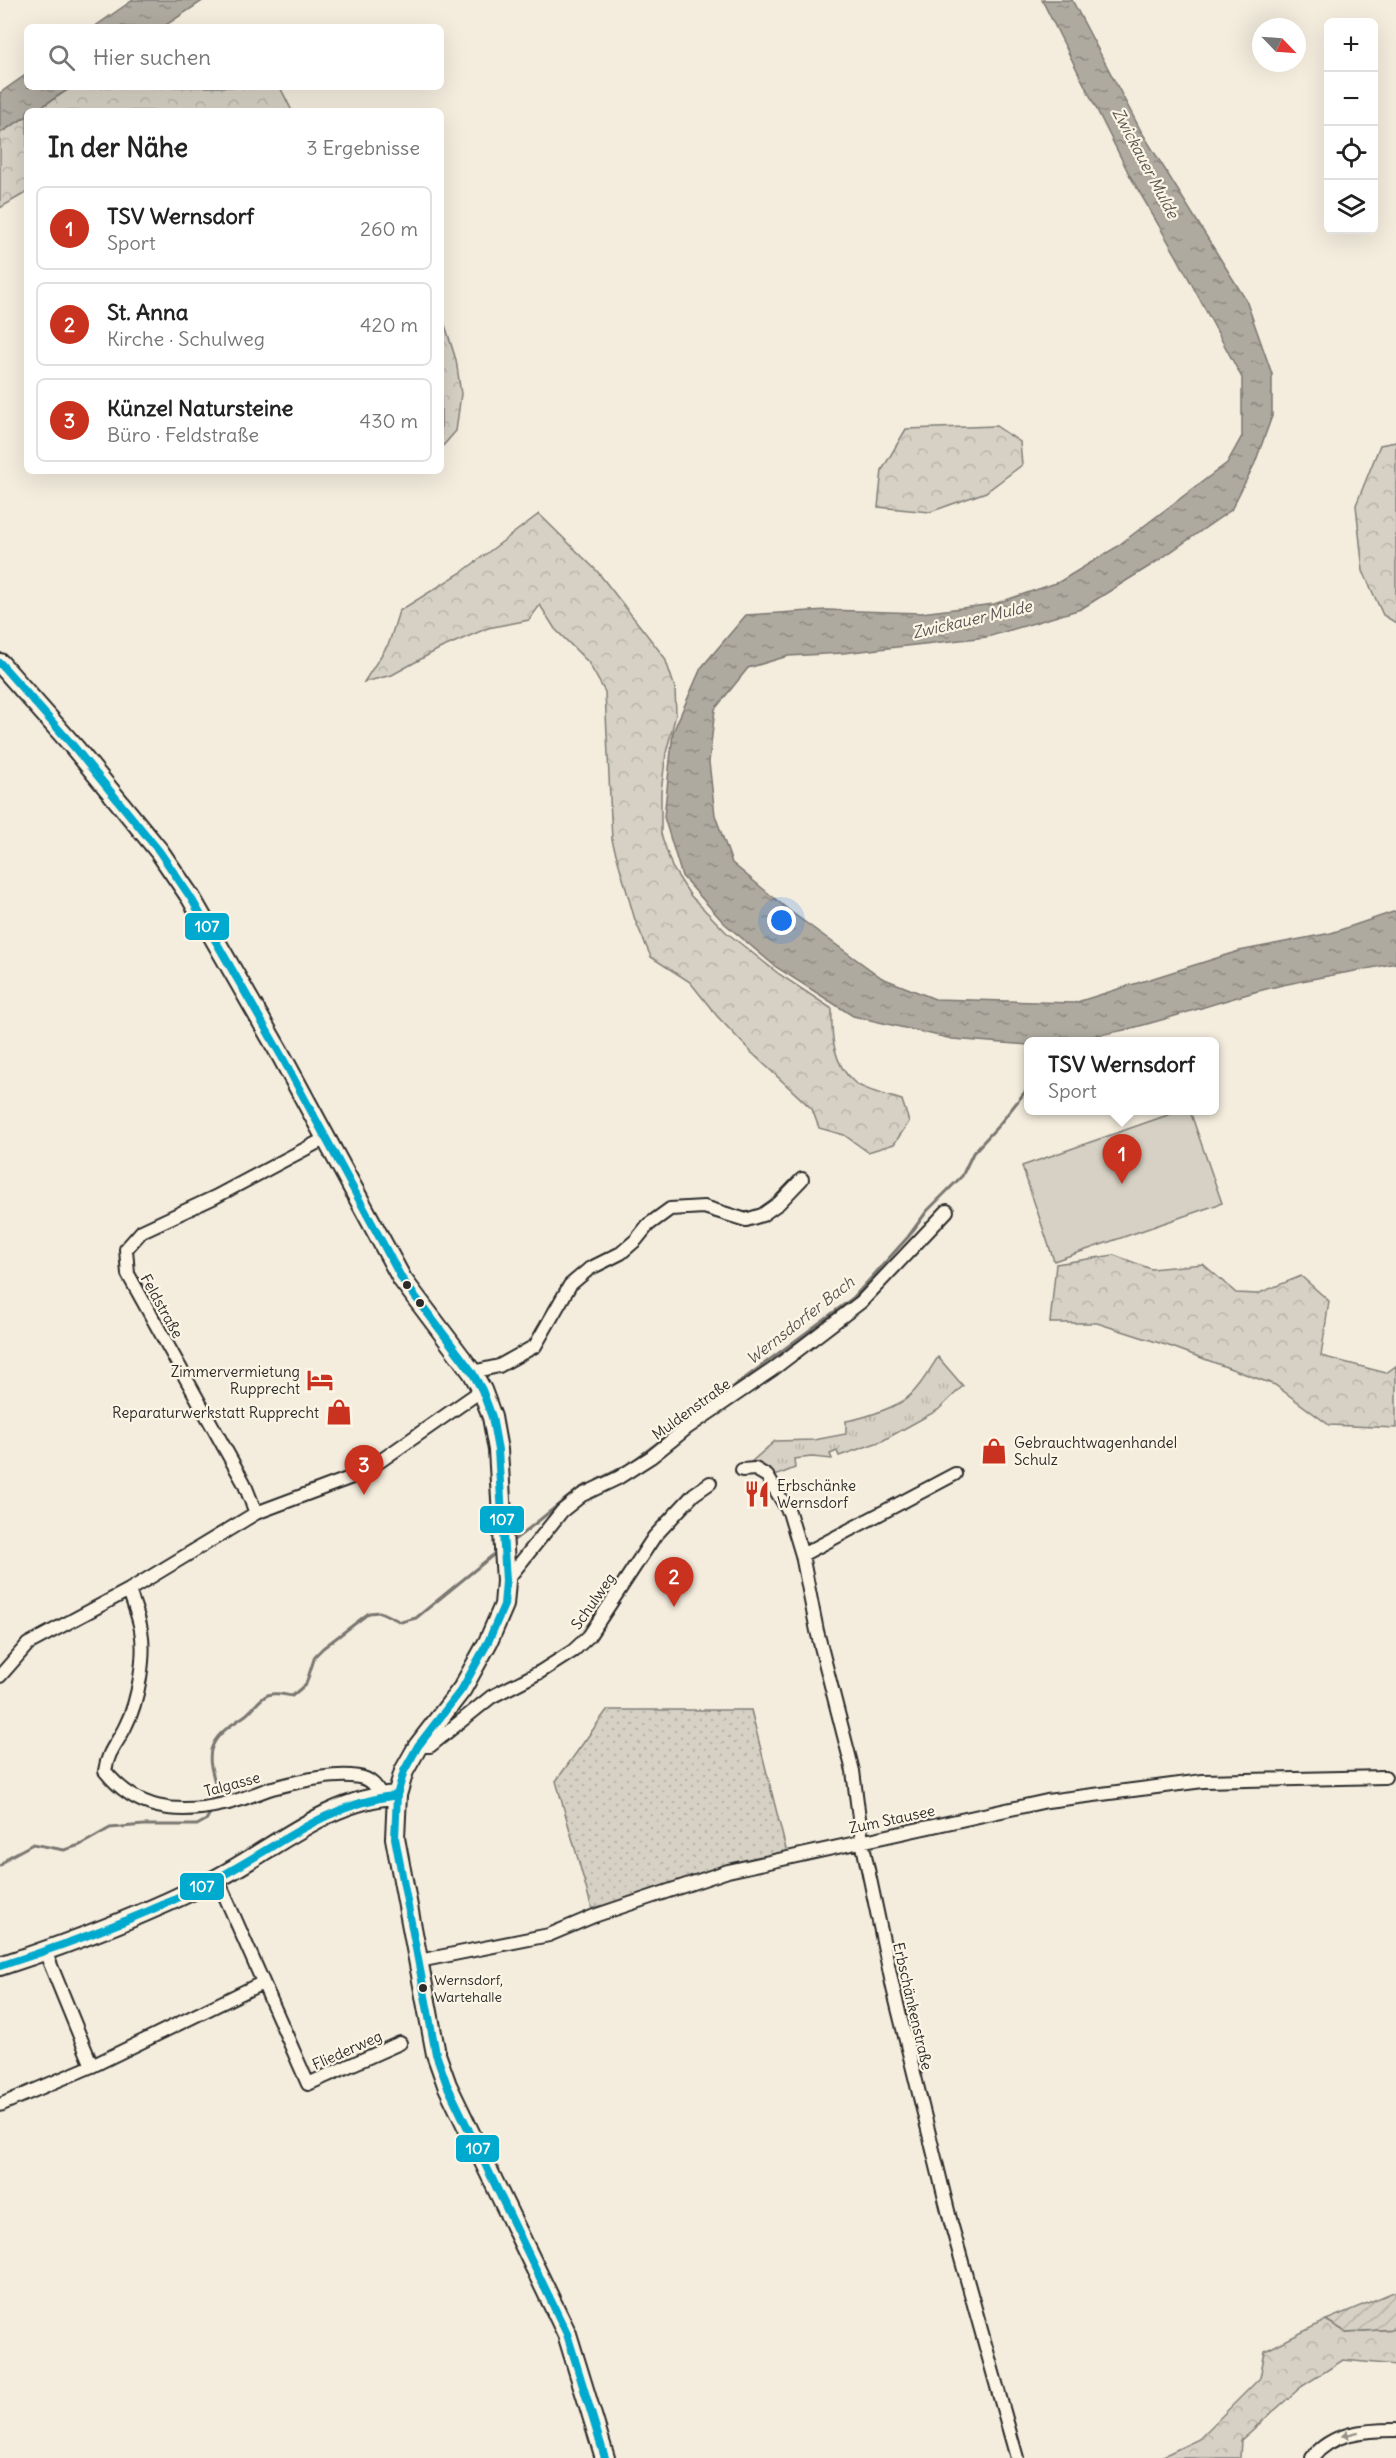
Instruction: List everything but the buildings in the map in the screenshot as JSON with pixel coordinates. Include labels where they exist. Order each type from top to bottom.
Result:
[{"type":"street","points":[[0,663],[75,748],[159,851],[191,898],[326,1138],[402,1279],[472,1372],[482,1390],[492,1418],[498,1450],[506,1581],[504,1605],[488,1642],[462,1689],[418,1746],[389,1795],[436,2054],[447,2085],[567,2334],[605,2458]]},
{"type":"street","name":"Feldstraße","points":[[256,1513],[244,1483],[128,1274],[126,1249],[142,1232],[215,1197],[326,1138]]},
{"type":"street","points":[[472,1372],[499,1366],[535,1346],[570,1285],[589,1269],[621,1253],[648,1225],[670,1209],[704,1207],[746,1220],[762,1215],[779,1203],[802,1179]]},
{"type":"street","name":"Muldenstraße","points":[[506,1581],[562,1511],[582,1496],[618,1478],[651,1457],[687,1428],[772,1370],[861,1302],[947,1211]]},
{"type":"street","points":[[0,1676],[27,1644],[129,1590],[256,1513],[363,1473],[482,1390]]},
{"type":"street","name":"Erbschänkenstraße","points":[[742,1470],[755,1469],[767,1476],[789,1512],[802,1555],[817,1630],[853,1771],[862,1841],[893,1988],[951,2223],[1017,2458]]},
{"type":"street","points":[[802,1555],[955,1474]]},
{"type":"street","name":"Schulweg","points":[[418,1746],[430,1746],[491,1696],[540,1672],[573,1651],[589,1636],[654,1537],[694,1494],[710,1483]]},
{"type":"street","name":"Talgasse","points":[[129,1590],[141,1630],[142,1653],[136,1697],[127,1725],[107,1755],[105,1771],[118,1787],[154,1807],[186,1809],[212,1806],[272,1788],[341,1775],[365,1779],[389,1795]]},
{"type":"street","name":"Zum Stausee","points":[[419,1960],[549,1935],[594,1916],[728,1871],[1047,1801],[1203,1780],[1385,1777]]},
{"type":"street","points":[[0,1966],[135,1917],[217,1878],[334,1810],[389,1795]]},
{"type":"street","name":"Fliederweg","points":[[217,1878],[308,2084],[400,2043]]},
{"type":"street","points":[[45,1951],[92,2066]]},
{"type":"street","points":[[0,2105],[92,2066],[262,1983]]},
{"type":"street","points":[[1312,2458],[1319,2449],[1334,2439],[1353,2433],[1396,2430]]},
{"type":"green space","points":[[67,90],[282,90],[290,108],[40,108]]},
{"type":"green space","points":[[24,118],[24,194],[0,208],[0,133]]},
{"type":"green space","points":[[444,322],[456,360],[461,394],[456,431],[444,445]]},
{"type":"green space","points":[[996,426],[1020,442],[1022,465],[986,492],[930,512],[878,507],[882,470],[906,429]]},
{"type":"green space","points":[[1396,442],[1396,623],[1383,615],[1363,571],[1356,505],[1380,445]]},
{"type":"green space","points":[[539,514],[597,571],[665,658],[675,688],[676,714],[666,753],[661,792],[661,834],[672,867],[690,895],[726,932],[779,974],[832,1009],[835,1048],[847,1075],[863,1088],[902,1100],[909,1122],[894,1144],[868,1152],[844,1135],[819,1128],[812,1109],[752,1053],[717,1016],[690,982],[651,957],[635,920],[612,840],[605,692],[588,662],[555,629],[540,605],[529,620],[488,628],[439,649],[392,675],[364,682],[389,643],[399,611],[462,572]]},
{"type":"green space","points":[[1168,1115],[1191,1115],[1222,1203],[1054,1261],[1022,1166]]},
{"type":"green space","points":[[1114,1255],[1151,1269],[1203,1264],[1236,1293],[1257,1294],[1301,1276],[1329,1301],[1321,1356],[1386,1373],[1396,1366],[1396,1428],[1329,1425],[1275,1385],[1172,1347],[1097,1323],[1050,1323],[1056,1264]]},
{"type":"green space","points":[[938,1357],[963,1386],[938,1410],[882,1441],[839,1456],[837,1451],[830,1454],[832,1459],[812,1457],[794,1459],[795,1468],[770,1478],[762,1467],[750,1463],[775,1441],[814,1440],[846,1434],[846,1421],[883,1410],[908,1397]]},
{"type":"green space","points":[[607,1710],[751,1710],[788,1857],[594,1916],[556,1781]]},
{"type":"green space","points":[[1396,2291],[1396,2329],[1346,2332],[1326,2320]]},
{"type":"green space","points":[[1326,2320],[1346,2332],[1396,2329],[1396,2365],[1343,2360],[1301,2387],[1241,2440],[1240,2458],[1159,2458],[1199,2439],[1260,2378],[1265,2351]]},
{"type":"water","points":[[133,0],[204,0],[168,24],[98,24]]},
{"type":"water","name":"Zwickauer Mulde","points":[[1042,0],[1072,0],[1141,131],[1246,300],[1272,374],[1272,416],[1255,463],[1231,510],[1153,564],[1081,609],[987,637],[843,653],[788,656],[748,668],[715,709],[709,762],[715,815],[732,863],[791,912],[882,978],[935,999],[1074,1003],[1239,951],[1331,933],[1396,911],[1396,963],[1270,988],[1151,1023],[1092,1037],[1024,1037],[1024,1045],[952,1039],[853,1016],[776,967],[724,923],[682,876],[664,817],[673,732],[701,668],[746,615],[826,610],[921,613],[994,604],[1059,582],[1115,548],[1227,463],[1242,436],[1242,378],[1176,255],[1130,176]]},
{"type":"water","points":[[24,76],[24,90],[67,90],[40,108],[24,108],[24,118],[0,133],[0,93]]},
{"type":"waterway","name":"Wernsdorfer Bach","points":[[597,1480],[629,1464],[853,1298],[908,1237],[927,1211],[962,1176],[973,1153],[1024,1093]]},
{"type":"waterway","name":"Wernsdorfer Bach","points":[[511,1542],[585,1485]]},
{"type":"waterway","name":"Wernsdorfer Bach","points":[[215,1801],[216,1787],[210,1763],[211,1750],[217,1738],[226,1729],[247,1714],[265,1696],[274,1694],[292,1696],[306,1684],[315,1656],[369,1613],[380,1612],[401,1622],[416,1618],[498,1551]]},
{"type":"waterway","name":"Wernsdorfer Bach","points":[[0,1866],[9,1857],[33,1844],[64,1850],[80,1845],[110,1828],[144,1825],[197,1825],[206,1820],[212,1810]]},
{"type":"transit line","name":"107","points":[[0,663],[75,748],[159,851],[191,898],[282,1057],[402,1279],[472,1372],[482,1390],[492,1417],[498,1450],[506,1581],[504,1605],[488,1642],[462,1689],[418,1746],[404,1771],[397,1795],[395,1838],[436,2054],[447,2085],[567,2334],[605,2458]]},
{"type":"transit line","name":"107","points":[[0,1966],[83,1937],[164,1904],[216,1879],[324,1817],[371,1800],[397,1795]]},
{"type":"place","name":"TSV Wernsdorf","points":[[1122,1184]]},
{"type":"place","name":"Zimmervermietung Rupprecht","points":[[320,1380]]},
{"type":"place","name":"Reparaturwerkstatt Rupprecht","points":[[339,1412]]},
{"type":"place","name":"Gebrauchtwagenhandel Schulz","points":[[994,1451]]},
{"type":"place","name":"Erbschänke Wernsdorf","points":[[757,1494]]},
{"type":"place","name":"Künzel Natursteine","points":[[364,1495]]},
{"type":"place","name":"St. Anna","points":[[674,1607]]},
{"type":"place","name":"Wernsdorf, Wartehalle","points":[[423,1988]]}]
